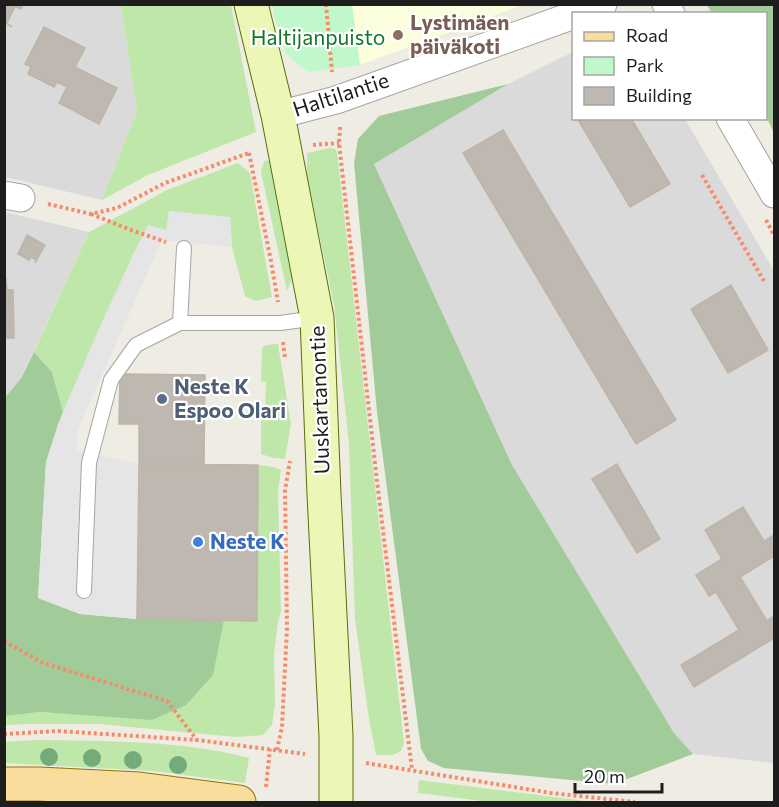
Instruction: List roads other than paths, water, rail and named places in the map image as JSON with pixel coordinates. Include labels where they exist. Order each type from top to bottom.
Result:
[{"type":"main road","name":"Uuskartanontie","points":[[251,4],[285,148],[317,318],[336,725],[336,802]]},
{"type":"main road","points":[[4,784],[139,789],[252,797]]},
{"type":"street","name":"Haltilantie","points":[[581,12],[603,4]]},
{"type":"street","name":"Haltilantie","points":[[278,115],[336,100],[572,15]]},
{"type":"street","points":[[731,120],[774,194]]},
{"type":"lane","points":[[180,323],[184,248]]},
{"type":"lane","points":[[84,591],[89,463],[111,380],[136,345],[180,323],[280,323],[317,318]]},
{"type":"place","name":"Lystimäen päiväkoti","points":[[398,35]]},
{"type":"place","name":"Neste K Espoo Olari","points":[[162,399]]},
{"type":"place","name":"Neste K","points":[[198,542]]},
{"type":"park label","name":"Haltijanpuisto","points":[[318,38]]}]
